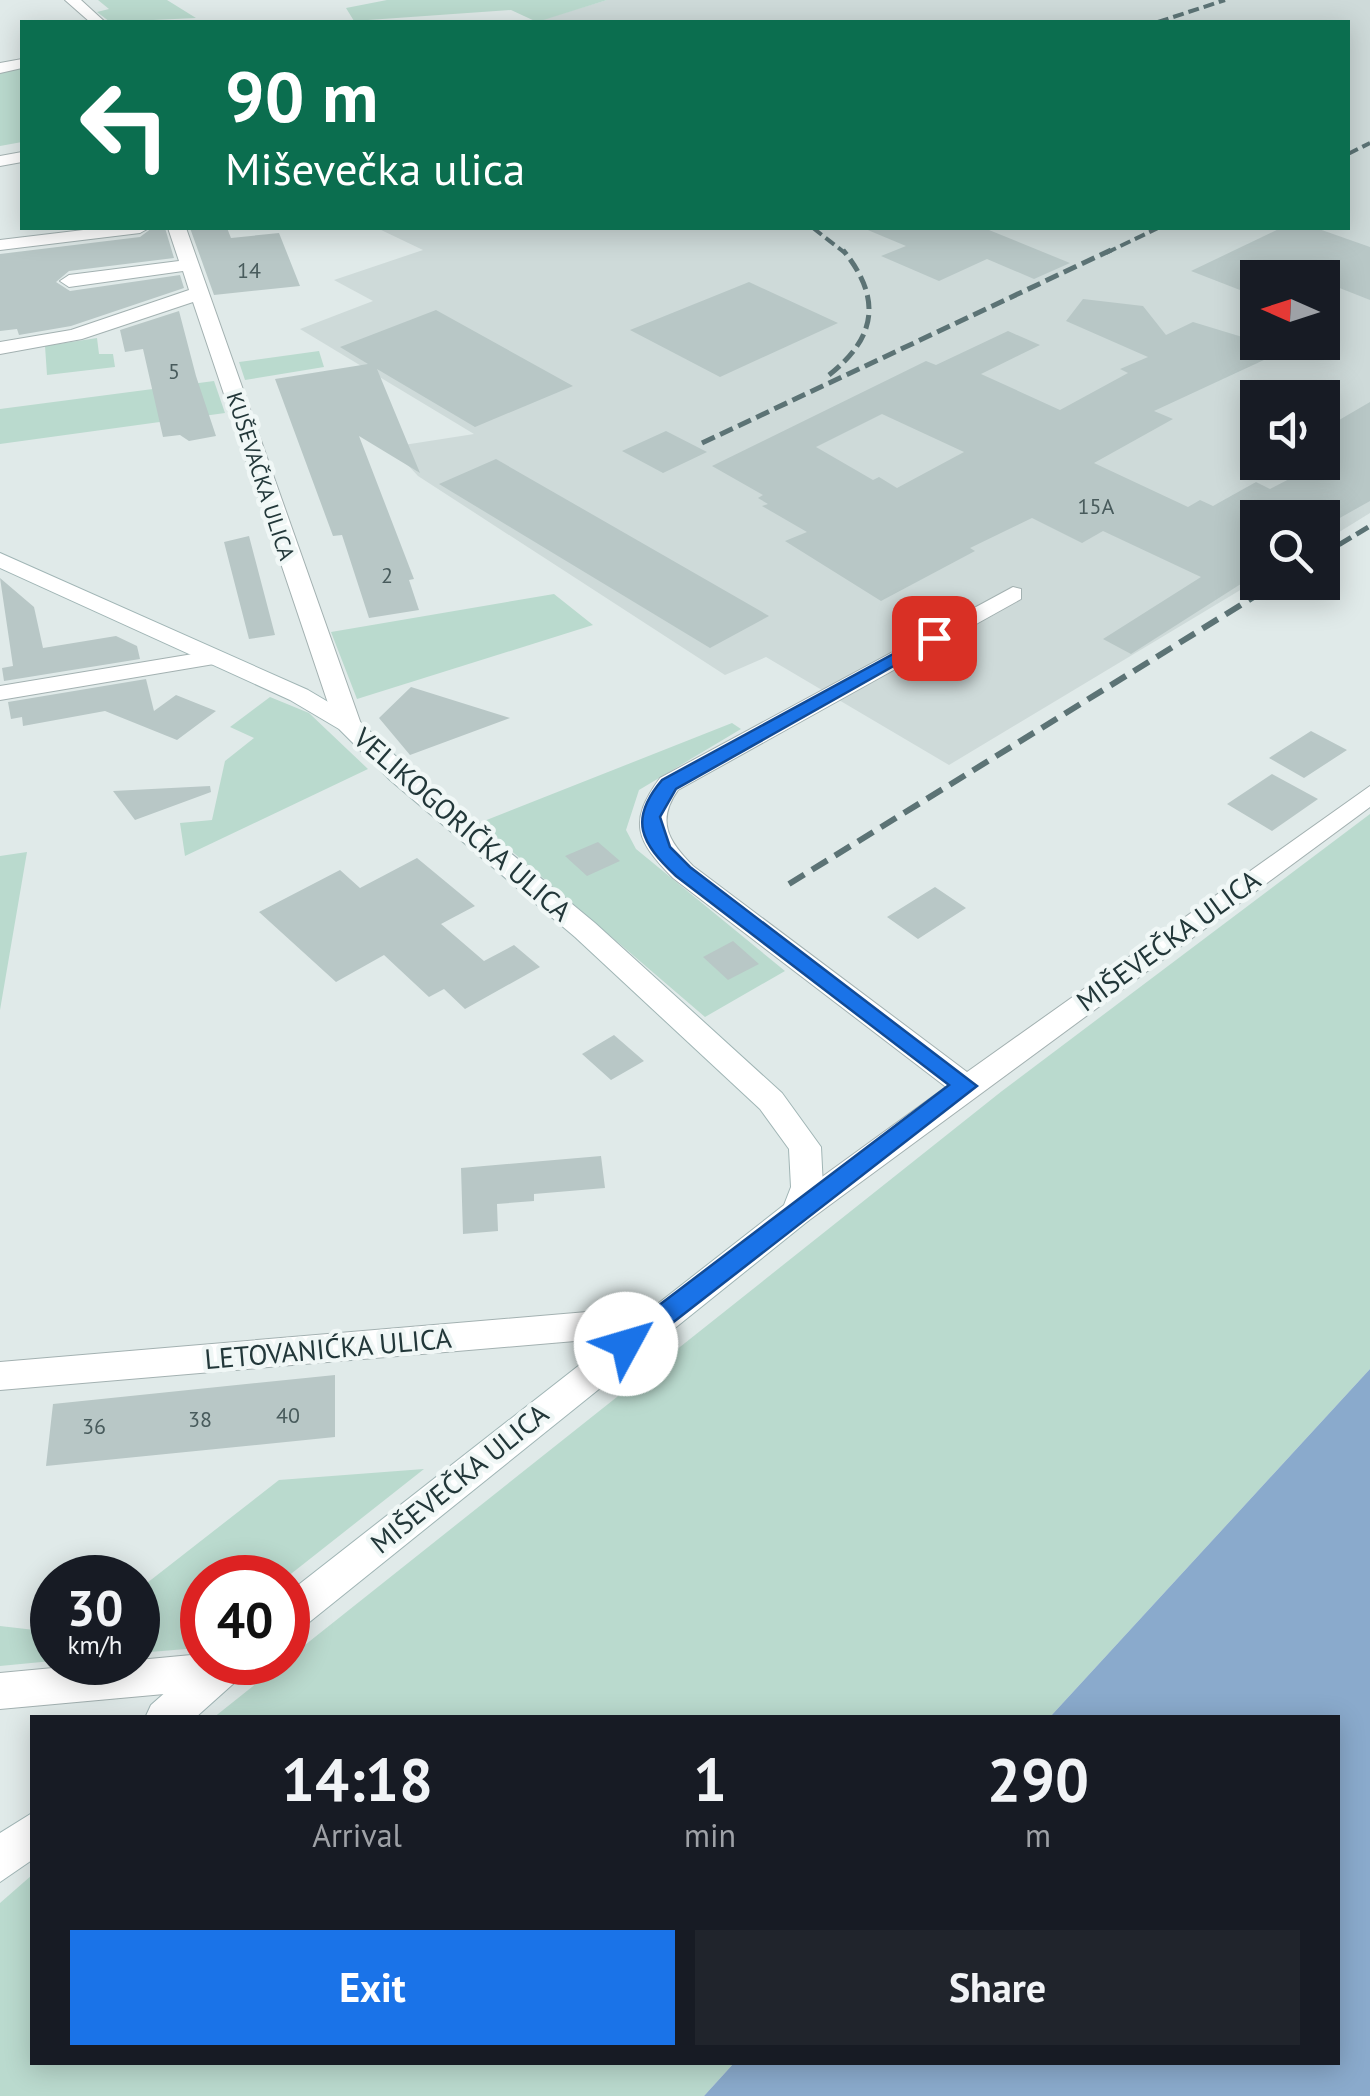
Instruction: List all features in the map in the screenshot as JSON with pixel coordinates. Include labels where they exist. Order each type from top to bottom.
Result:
[{"type":"street","points":[[72,0],[96,20]]},
{"type":"street","points":[[0,245],[124,230]]},
{"type":"street","name":"KUŠEVAČKA ULICA","points":[[178,230],[348,724]]},
{"type":"street","points":[[69,281],[189,265]]},
{"type":"street","points":[[0,348],[74,335],[200,293]]},
{"type":"street","name":"VELIKOGORIČKA ULICA","points":[[0,560],[299,695],[348,724],[399,774],[584,930],[771,1102],[805,1146],[807,1187],[797,1212]]},
{"type":"street","points":[[965,1086],[683,872],[661,850],[650,817],[655,801],[669,784],[1013,594]]},
{"type":"street","points":[[0,693],[210,658]]},
{"type":"street","name":"MIŠEVEČKA ULICA","points":[[310,1598],[797,1212],[1370,794]]},
{"type":"street","name":"LETOVANIĆKA ULICA","points":[[0,1376],[657,1320]]},
{"type":"street","points":[[0,1691],[180,1672]]},
{"type":"street","points":[[168,1715],[203,1685]]},
{"type":"street","points":[[0,1861],[30,1835]]},
{"type":"shaded area","points":[[607,0],[1370,0],[1370,513],[1340,532],[1340,500],[1240,500],[1240,590],[949,765],[766,657],[725,675],[418,476],[391,447],[474,434],[300,329],[373,301],[334,280],[423,250],[381,230],[1350,230],[1350,20],[541,20]]},
{"type":"green space","points":[[98,0],[167,0],[196,18],[107,20],[97,12],[109,9]]},
{"type":"green space","points":[[387,0],[607,0],[543,20],[533,20],[511,10],[353,20],[346,8]]},
{"type":"green space","points":[[20,66],[20,142],[0,146],[0,70]]},
{"type":"green space","points":[[97,338],[99,354],[113,354],[115,367],[47,375],[45,346]]},
{"type":"green space","points":[[319,351],[324,367],[245,380],[239,362]]},
{"type":"green space","points":[[214,381],[225,413],[0,444],[0,409]]},
{"type":"green space","points":[[554,594],[593,625],[357,699],[331,632]]},
{"type":"green space","points":[[270,697],[309,713],[368,769],[185,856],[180,823],[212,820],[225,761],[254,738],[230,727]]},
{"type":"green space","points":[[732,723],[741,729],[639,790],[626,830],[636,849],[785,971],[705,1017],[479,823]]},
{"type":"green space","points":[[1370,814],[1370,1369],[1052,1715],[217,1715],[255,1685],[310,1685],[310,1641],[1002,1091]]},
{"type":"green space","points":[[27,852],[0,1010],[0,856]]},
{"type":"green space","points":[[424,1469],[310,1559],[310,1555],[183,1555],[279,1480]]},
{"type":"green space","points":[[180,1557],[180,1650],[160,1651],[160,1573]]},
{"type":"green space","points":[[0,1626],[30,1629],[30,1663],[0,1666]]},
{"type":"green space","points":[[30,1877],[30,2065],[732,2065],[704,2096],[0,2096],[0,1903]]},
{"type":"water","points":[[1370,1369],[1370,2096],[704,2096],[732,2065],[1340,2065],[1340,1715],[1052,1715]]},
{"type":"building","points":[[149,230],[166,230],[174,258],[69,271],[56,282],[70,291],[180,275],[184,288],[71,326],[19,335],[17,329],[0,331],[0,254],[140,237]]},
{"type":"building","points":[[191,230],[228,230],[231,238],[279,233],[300,286],[214,295]]},
{"type":"building","points":[[868,230],[989,230],[1070,263],[1034,279],[987,259],[939,281],[881,256],[906,246]]},
{"type":"building","points":[[1277,230],[1322,230],[1370,247],[1370,300],[1340,288],[1340,260],[1240,260],[1240,290],[1191,271]]},
{"type":"building","points":[[749,282],[838,323],[720,377],[630,330]]},
{"type":"building","points":[[1083,299],[1143,306],[1166,335],[1193,322],[1240,336],[1240,360],[1264,360],[1154,411],[1173,419],[1094,463],[1188,507],[1200,500],[1213,506],[1256,482],[1270,489],[1287,480],[1340,480],[1340,420],[1370,402],[1370,501],[1340,518],[1340,500],[1240,500],[1240,584],[1131,654],[1103,639],[1201,577],[1103,531],[1082,543],[1032,518],[970,548],[975,551],[881,601],[785,541],[807,532],[762,506],[768,504],[758,498],[763,495],[712,466],[926,361],[936,365],[1008,331],[1040,345],[981,374],[1060,410],[1128,373],[1120,369],[1148,357],[1066,321]],"holes":[[[882,414],[964,452],[897,488],[879,477],[873,480],[816,447]]]},
{"type":"building","points":[[436,310],[573,386],[475,427],[377,369],[420,473],[359,436],[414,579],[409,580],[419,610],[369,618],[342,535],[333,536],[275,379],[368,364],[340,347]]},
{"type":"building","points":[[179,311],[216,436],[189,441],[180,435],[163,437],[143,349],[125,352],[120,330]]},
{"type":"building","points":[[666,431],[707,452],[663,473],[622,451]]},
{"type":"building","points":[[496,459],[769,616],[710,648],[439,484]]},
{"type":"building","points":[[249,536],[275,635],[249,639],[224,542]]},
{"type":"building","points":[[0,578],[34,607],[43,648],[116,636],[137,646],[140,659],[4,681],[2,668],[13,666]]},
{"type":"building","points":[[146,679],[154,711],[176,695],[216,711],[177,740],[105,711],[23,726],[22,717],[11,719],[8,702]]},
{"type":"building","points":[[411,687],[510,718],[410,755],[379,718]]},
{"type":"building","points":[[1311,731],[1347,750],[1304,778],[1269,758]]},
{"type":"building","points":[[1272,774],[1318,799],[1272,831],[1227,804]]},
{"type":"building","points":[[210,786],[211,792],[135,820],[113,791]]},
{"type":"building","points":[[598,842],[620,861],[587,876],[565,856]]},
{"type":"building","points":[[417,858],[475,906],[441,924],[484,961],[514,945],[540,967],[465,1009],[444,989],[429,997],[384,955],[336,982],[259,912],[340,870],[360,888]]},
{"type":"building","points":[[935,887],[966,908],[918,939],[887,917]]},
{"type":"building","points":[[733,941],[759,964],[728,980],[703,957]]},
{"type":"building","points":[[614,1035],[644,1061],[611,1080],[582,1054]]},
{"type":"building","points":[[601,1156],[605,1188],[534,1194],[534,1201],[497,1204],[498,1231],[463,1234],[461,1168]]},
{"type":"building","points":[[335,1375],[335,1437],[46,1466],[53,1404]]},
{"type":"railway","points":[[1164,20],[1225,0]]},
{"type":"railway","points":[[1350,153],[1370,143]]},
{"type":"railway","points":[[816,230],[845,253]]},
{"type":"railway","points":[[1106,253],[1154,230]]},
{"type":"railway","points":[[829,375],[857,346],[869,316],[864,284],[843,250]]},
{"type":"railway","points":[[702,443],[1111,250]]},
{"type":"railway","points":[[1340,544],[1370,526]]},
{"type":"railway","points":[[789,884],[1249,600]]},
{"type":"route","points":[[626,1344],[965,1086],[683,872],[661,850],[652,833],[650,817],[655,801],[669,784],[934,638]]}]
